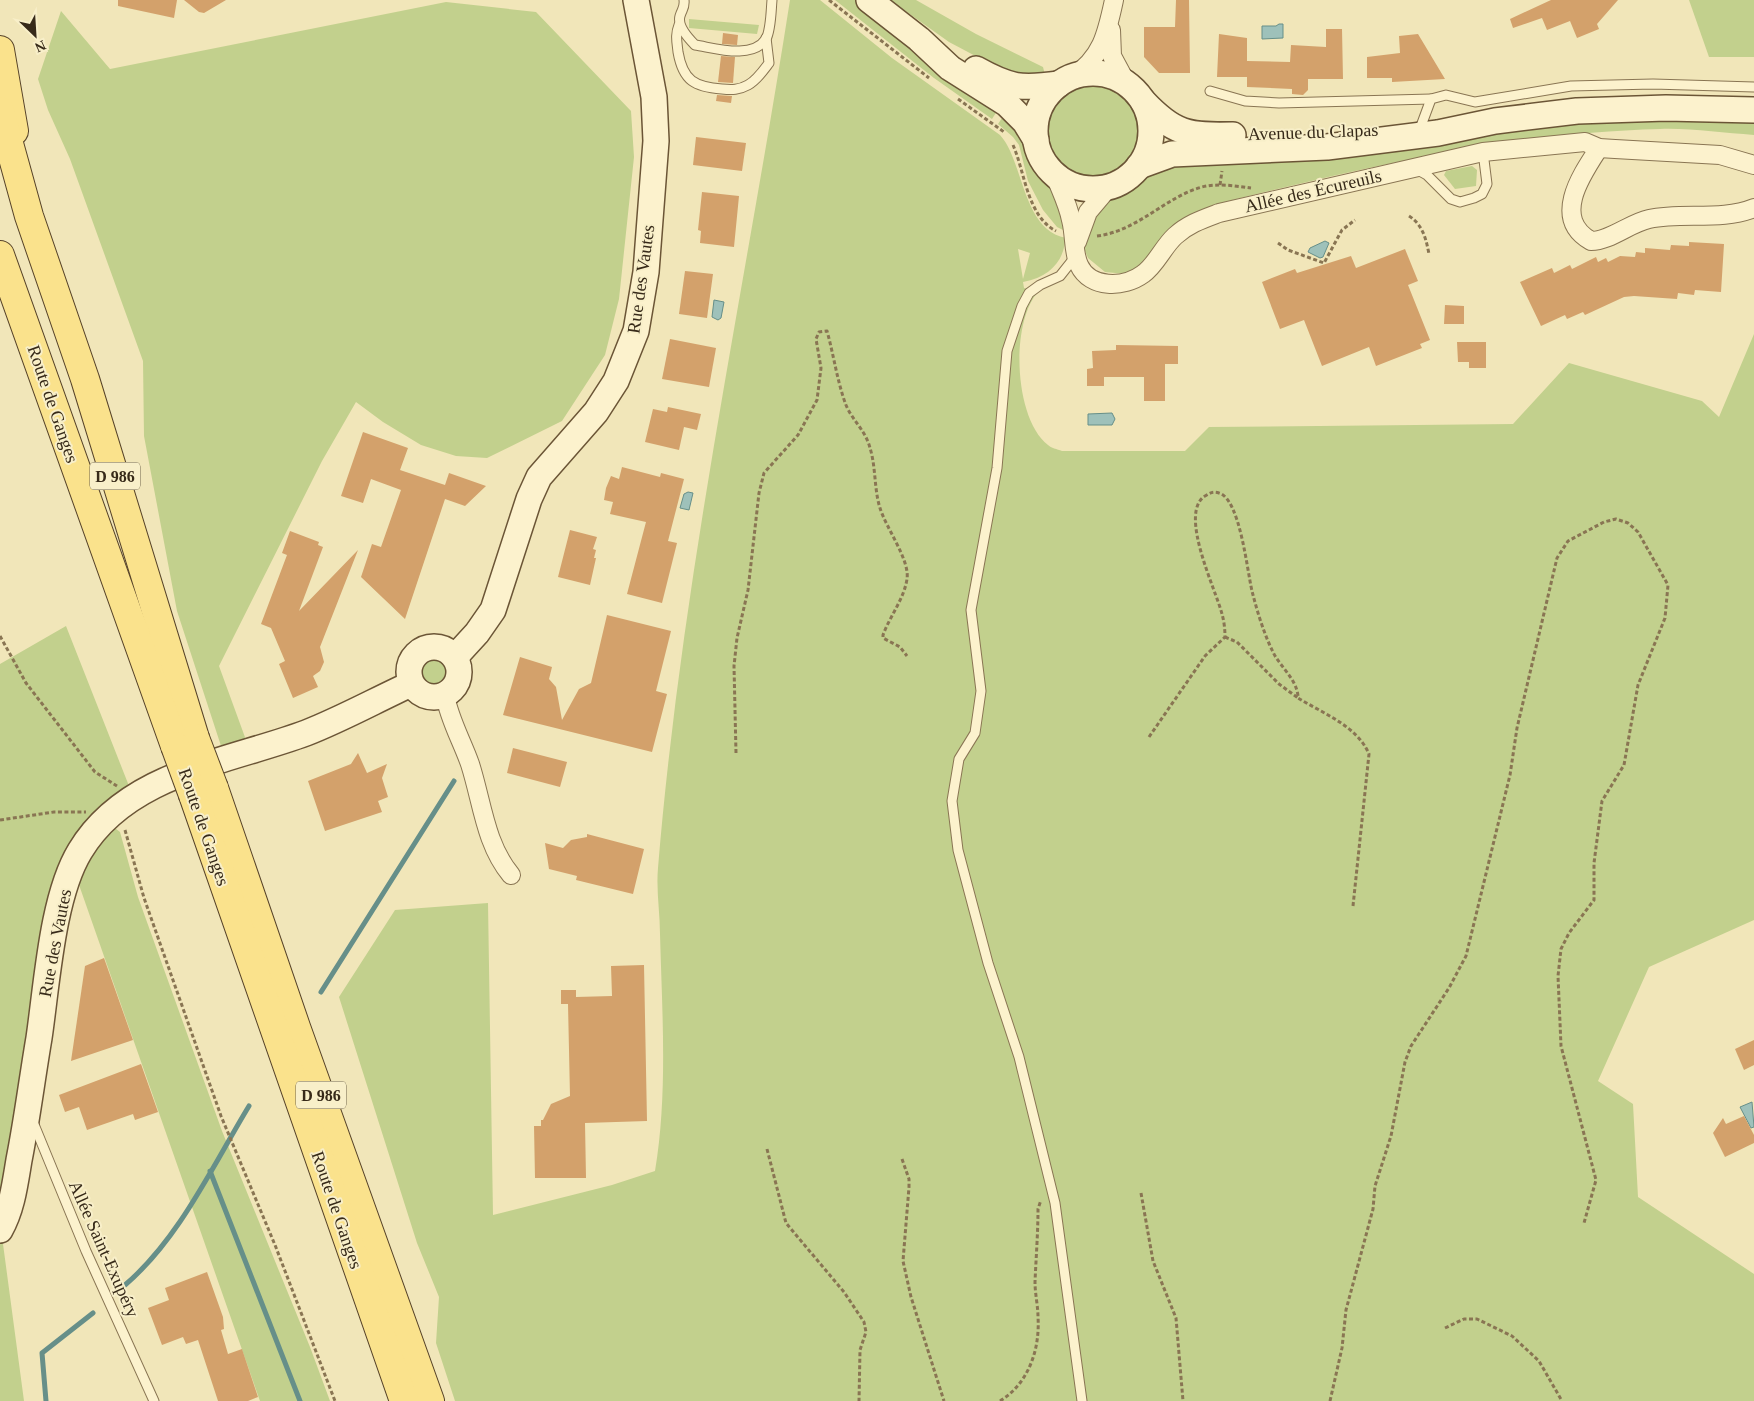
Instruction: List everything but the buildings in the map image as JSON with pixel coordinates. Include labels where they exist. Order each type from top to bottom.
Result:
[{"type":"main road","name":"Rue des Vautes","points":[[455,657],[477,633],[493,610],[529,499],[539,477],[596,412],[616,381],[636,332],[646,272],[656,141],[654,97],[636,0]]},
{"type":"main road","points":[[869,0],[919,39],[950,68],[1007,104],[1025,122],[1024,141],[1042,158],[1054,173],[1070,184],[1080,187],[1110,186],[1128,176],[1139,166],[1147,150],[1151,130],[1150,120],[1135,92],[1112,76],[1095,73],[1027,88],[1013,86],[1000,82],[919,39]]},
{"type":"main road","points":[[0,50],[29,216]]},
{"type":"main road","points":[[1024,141],[1035,126],[1038,112],[1044,99],[1065,80]]},
{"type":"main road","name":"Avenue du Clapas","points":[[1135,92],[1165,123],[1175,128],[1202,135],[1318,134],[1470,121],[1495,121]]},
{"type":"main road","name":"Avenue du Clapas","points":[[1139,166],[1172,154],[1327,148],[1438,133],[1495,121],[1577,111],[1666,108],[1754,112]]},
{"type":"main road","name":"D 986","points":[[0,111],[29,216],[88,389],[185,742],[203,792]]},
{"type":"main road","name":"Route de Ganges","points":[[0,255],[185,742]]},
{"type":"main road","points":[[439,647],[455,657],[459,669],[458,681],[445,695],[429,697],[422,694],[411,684],[409,665],[420,650],[439,647]]},
{"type":"main road","name":"Rue des Vautes","points":[[0,1230],[10,1209],[28,1110],[58,910],[75,860],[115,810],[162,782],[198,768],[309,732],[411,684]]},
{"type":"main road","name":"Route de Ganges","points":[[203,792],[404,1401]]},
{"type":"main road","name":"Route de Ganges","points":[[203,792],[296,1027],[430,1401]]},
{"type":"street","points":[[1065,80],[1082,70],[1095,57],[1113,8]]},
{"type":"street","points":[[1113,8],[1112,56],[1135,92]]},
{"type":"street","name":"Allée des Écureuils","points":[[1054,173],[1068,208],[1082,270],[1095,282],[1108,284],[1124,282],[1142,275],[1174,236],[1198,220],[1219,213],[1483,152],[1585,142],[1599,148],[1720,155],[1754,166]]},
{"type":"street","points":[[1599,148],[1572,197],[1570,207],[1578,227],[1591,241],[1647,220],[1672,215],[1738,213],[1754,208]]},
{"type":"street","points":[[1076,242],[1088,212],[1110,186]]},
{"type":"street","points":[[445,695],[470,763],[489,836],[498,857],[511,875]]},
{"type":"lane","points":[[684,0],[685,7],[679,17],[679,26],[676,34],[680,63],[688,78],[702,87],[737,90],[749,85],[760,76],[769,63],[766,38],[772,0]]},
{"type":"lane","points":[[679,26],[695,45],[745,51],[757,47],[766,38]]},
{"type":"lane","points":[[1210,92],[1245,101],[1279,103],[1431,99],[1446,95],[1475,102],[1571,86],[1653,84],[1754,87]]},
{"type":"lane","points":[[1421,126],[1431,99]]},
{"type":"lane","points":[[1412,167],[1427,175],[1451,199],[1460,202],[1482,194],[1486,184],[1483,152]]},
{"type":"lane","points":[[1076,242],[1060,276],[1040,285],[1029,293],[1022,306],[1007,351],[997,468],[971,610],[981,691],[975,733],[959,759],[952,801],[958,850],[988,963],[1019,1057],[1050,1184],[1064,1258],[1082,1401]]},
{"type":"lane","name":"Allée Saint-Exupéry","points":[[28,1110],[86,1251],[154,1401]]},
{"type":"path","points":[[829,0],[936,84]]},
{"type":"path","points":[[952,95],[1006,134]]},
{"type":"path","points":[[1024,141],[1019,158],[1026,188],[1041,216],[1054,230],[1076,242],[1104,235],[1142,221],[1192,191],[1203,187]]},
{"type":"path","points":[[1409,216],[1417,221],[1423,231],[1429,254]]},
{"type":"path","points":[[1278,243],[1288,250],[1324,263],[1342,230],[1355,220]]},
{"type":"path","points":[[736,753],[734,666],[737,638],[748,590],[759,493],[764,473],[798,435],[817,400],[821,368],[816,339],[819,332],[827,331],[834,366],[846,406],[864,433],[870,446],[880,506],[906,567],[907,579],[903,591],[883,635],[884,638],[900,647],[907,656]]},
{"type":"path","points":[[1225,637],[1223,615],[1196,533],[1194,515],[1201,498],[1213,492],[1228,497],[1237,516],[1253,593],[1267,638],[1276,658],[1297,688],[1298,698]]},
{"type":"path","points":[[1330,1401],[1342,1348],[1346,1310],[1373,1209],[1374,1186],[1391,1136],[1406,1062],[1411,1046],[1449,988],[1466,956],[1510,775],[1517,728],[1557,558],[1568,541],[1594,527],[1616,519],[1632,527],[1642,539],[1664,574],[1668,585],[1668,602],[1664,618],[1638,685],[1624,765],[1602,801],[1594,862],[1594,900],[1569,934],[1561,949],[1558,976],[1561,1046],[1596,1180],[1584,1222]]},
{"type":"path","points":[[0,636],[26,683],[95,772],[122,789],[115,810]]},
{"type":"path","points":[[1225,637],[1237,642],[1279,684],[1298,698],[1351,730],[1359,737],[1369,754],[1353,906]]},
{"type":"path","points":[[1149,737],[1205,656],[1225,637]]},
{"type":"path","points":[[0,820],[84,810],[115,810]]},
{"type":"path","points":[[115,810],[123,821],[144,898],[226,1131],[275,1245],[335,1401]]},
{"type":"path","points":[[767,1149],[786,1223],[844,1292],[864,1322],[866,1332],[860,1350],[859,1401]]},
{"type":"path","points":[[902,1159],[909,1187],[903,1261],[944,1401]]},
{"type":"path","points":[[1000,1401],[1019,1385],[1030,1367],[1037,1346],[1038,1319],[1035,1284],[1038,1209],[1042,1196],[1050,1184]]},
{"type":"path","points":[[1141,1193],[1153,1261],[1176,1318],[1183,1401]]},
{"type":"path","points":[[1445,1328],[1464,1319],[1477,1319],[1512,1336],[1538,1361],[1562,1401]]},
{"type":"green space","points":[[790,0],[820,0],[892,58],[1000,135],[1008,147],[1032,209],[1040,222],[1052,232],[1065,238],[1060,259],[1051,269],[1039,277],[1023,282],[1024,288],[1038,292],[1029,306],[1023,325],[1020,347],[1020,370],[1028,414],[1037,432],[1048,445],[1062,451],[1185,451],[1209,427],[1513,424],[1569,363],[1702,401],[1719,417],[1754,334],[1754,920],[1649,967],[1598,1081],[1633,1104],[1638,1197],[1754,1274],[1754,1401],[455,1401],[436,1343],[439,1297],[417,1243],[339,997],[395,910],[488,903],[493,1215],[612,1185],[655,1171],[662,1112],[663,1082],[658,876],[669,759],[698,541]],"holes":[[[1018,249],[1030,253],[1023,279]]]},
{"type":"green space","points":[[835,0],[855,0],[891,30],[999,108],[992,119],[934,78]]},
{"type":"green space","points":[[890,0],[916,0],[976,34],[1043,67],[1045,75],[1019,79],[949,42]]},
{"type":"green space","points":[[1689,0],[1754,0],[1754,57],[1709,57]]},
{"type":"green space","points":[[446,2],[536,12],[631,111],[634,157],[619,299],[605,355],[562,421],[487,458],[456,456],[421,445],[383,422],[356,402],[322,461],[219,666],[246,740],[222,749],[177,611],[144,436],[143,361],[70,159],[48,110],[38,79],[61,11],[110,69]]},
{"type":"green space","points":[[689,19],[759,25],[757,34],[689,28]]},
{"type":"green space","points":[[1092,80],[1111,84],[1127,95],[1138,111],[1142,130],[1138,149],[1127,165],[1111,176],[1092,180],[1073,176],[1057,165],[1046,149],[1042,130],[1046,111],[1057,95],[1073,84]]},
{"type":"green space","points":[[1006,112],[1024,138],[1032,164],[1048,183],[1060,205],[1066,235],[1065,231],[1057,227],[1043,210],[1028,181],[1019,145],[998,124]]},
{"type":"green space","points":[[1576,119],[1754,122],[1754,135],[1660,129],[1547,137],[1435,155],[1323,178],[1213,205],[1196,213],[1141,268],[1126,274],[1105,272],[1088,258],[1083,246],[1087,222],[1107,200],[1137,183],[1154,168]]},
{"type":"green space","points":[[1472,166],[1477,170],[1476,186],[1455,189],[1444,175],[1446,171]]},
{"type":"green space","points":[[66,626],[129,786],[128,799],[79,851],[1,1229],[24,1401],[0,1401],[0,664]]},
{"type":"green space","points":[[433,655],[445,660],[450,672],[445,684],[433,689],[421,684],[416,672],[421,660]]},
{"type":"green space","points":[[111,825],[120,832],[138,897],[222,1131],[330,1401],[260,1401],[78,882],[88,855]]},
{"type":"water","points":[[1283,24],[1283,38],[1262,39],[1262,26],[1276,26]]},
{"type":"water","points":[[1325,241],[1329,243],[1323,257],[1320,258],[1308,252],[1310,248]]},
{"type":"water","points":[[714,300],[724,302],[721,318],[718,320],[712,317]]},
{"type":"water","points":[[1112,413],[1115,419],[1112,425],[1088,425],[1088,414]]},
{"type":"water","points":[[688,492],[693,493],[689,510],[680,508],[684,494]]},
{"type":"water","points":[[1752,1102],[1754,1127],[1751,1128],[1740,1107]]},
{"type":"waterway","points":[[321,992],[454,781]]},
{"type":"waterway","points":[[125,1285],[144,1267],[178,1224],[249,1106]]},
{"type":"waterway","points":[[210,1171],[300,1401]]},
{"type":"waterway","points":[[46,1401],[42,1353],[93,1313]]}]
